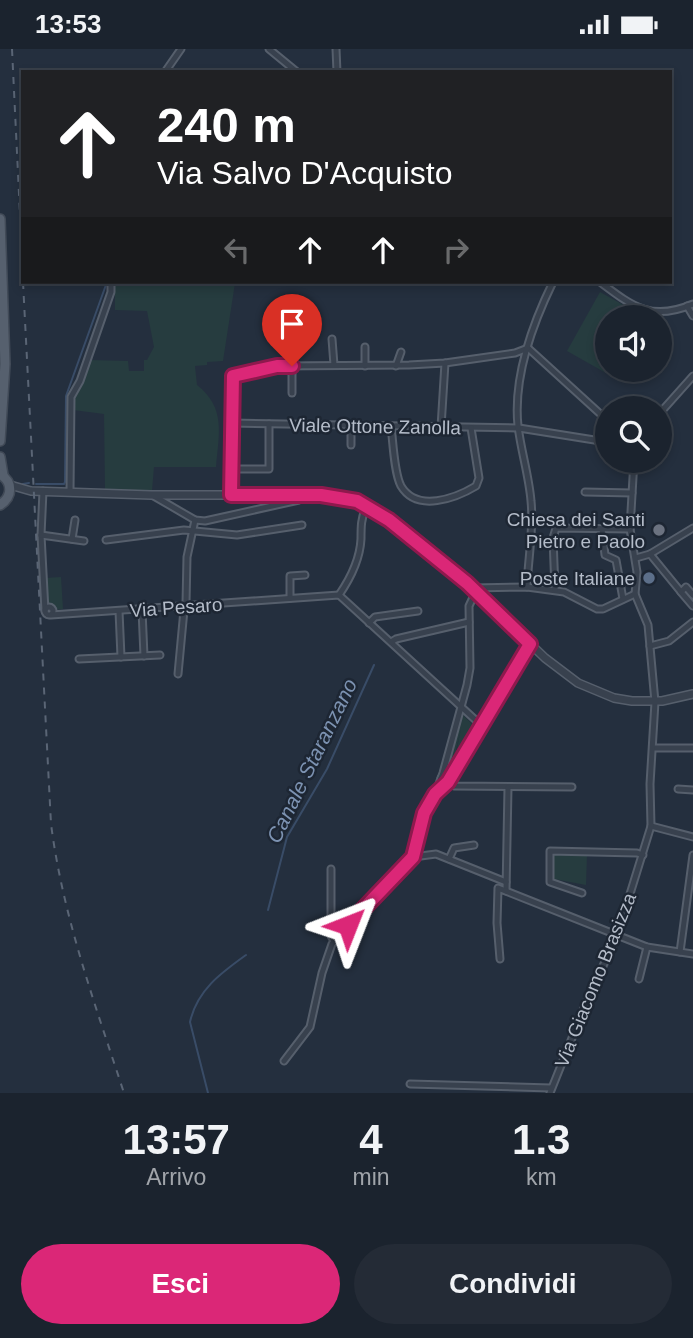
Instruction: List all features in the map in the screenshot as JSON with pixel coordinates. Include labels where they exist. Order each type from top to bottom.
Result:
[{"type":"main road","points":[[0,219],[5,364],[0,441]]},
{"type":"main road","points":[[0,457],[1,474],[10,485],[9,497],[0,505]]},
{"type":"street","points":[[166,70],[181,49]]},
{"type":"street","points":[[268,49],[294,70]]},
{"type":"street","points":[[336,49],[337,70]]},
{"type":"street","points":[[70,491],[71,397],[80,381],[111,292],[111,284]]},
{"type":"street","points":[[527,587],[531,504],[519,428],[517,396],[528,348],[542,305],[553,284]]},
{"type":"street","points":[[603,284],[640,309],[665,311],[690,305],[693,316]]},
{"type":"street","points":[[332,339],[334,365]]},
{"type":"street","points":[[365,366],[366,347]]},
{"type":"street","points":[[231,495],[233,376],[277,366],[396,366],[445,363],[515,353],[528,348]]},
{"type":"street","points":[[528,348],[595,409]]},
{"type":"street","points":[[396,366],[401,352]]},
{"type":"street","points":[[515,353],[525,359]]},
{"type":"street","points":[[441,427],[445,363]]},
{"type":"street","points":[[292,366],[292,393]]},
{"type":"street","points":[[672,400],[693,376]]},
{"type":"street","name":"Viale Ottone Zanolla","points":[[232,423],[519,428],[595,440]]},
{"type":"street","points":[[231,469],[269,469],[269,424]]},
{"type":"street","points":[[351,425],[351,445]]},
{"type":"street","points":[[391,426],[400,483],[414,497],[431,500],[448,500],[476,486],[479,478],[471,428]]},
{"type":"street","points":[[474,590],[527,587],[555,590],[574,595],[597,609],[603,609],[635,594],[636,558],[630,529],[633,473]]},
{"type":"street","points":[[10,485],[25,490],[43,491],[151,495],[321,495],[357,501],[389,520],[474,590],[560,672],[595,692],[623,700],[655,702],[693,694]]},
{"type":"street","points":[[9,497],[25,490]]},
{"type":"street","points":[[43,491],[41,535],[84,541]]},
{"type":"street","points":[[585,492],[632,493]]},
{"type":"street","points":[[151,495],[195,520],[205,521],[299,500],[302,495]]},
{"type":"street","points":[[366,507],[360,521],[358,559],[339,595],[481,725]]},
{"type":"street","points":[[72,539],[75,520]]},
{"type":"street","points":[[178,674],[187,557],[195,520]]},
{"type":"street","points":[[106,540],[184,530],[237,535],[302,526]]},
{"type":"street","points":[[636,558],[650,554],[693,528]]},
{"type":"street","points":[[602,529],[605,555],[616,559],[623,599]]},
{"type":"street","points":[[555,590],[554,530],[630,529]]},
{"type":"street","name":"Via Pesaro","points":[[41,535],[50,612],[62,614],[142,610],[339,595]]},
{"type":"street","points":[[650,554],[693,606]]},
{"type":"street","points":[[290,598],[290,576],[305,575]]},
{"type":"street","points":[[681,592],[686,587],[693,595]]},
{"type":"street","points":[[284,1061],[310,1027],[322,973],[334,941],[413,857],[421,819],[441,778],[470,668],[469,622],[474,590]]},
{"type":"street","name":"Via Giacomo Brasizza","points":[[551,1091],[588,998],[617,936],[651,827],[650,785],[655,702],[648,625],[635,594]]},
{"type":"street","points":[[142,610],[144,656]]},
{"type":"street","points":[[119,611],[121,657]]},
{"type":"street","points":[[369,623],[375,617],[418,611]]},
{"type":"street","points":[[391,642],[469,622]]},
{"type":"street","points":[[650,646],[669,641],[693,622]]},
{"type":"street","points":[[435,794],[448,782],[530,644]]},
{"type":"street","points":[[79,659],[160,655]]},
{"type":"street","points":[[653,748],[693,748]]},
{"type":"street","points":[[441,778],[454,786],[572,787]]},
{"type":"street","points":[[506,891],[508,788]]},
{"type":"street","points":[[678,789],[693,790]]},
{"type":"street","points":[[651,827],[693,837]]},
{"type":"street","points":[[449,859],[454,848],[474,845]]},
{"type":"street","points":[[550,882],[550,851],[643,855]]},
{"type":"street","points":[[413,857],[436,854],[506,882]]},
{"type":"street","points":[[680,952],[693,855]]},
{"type":"street","points":[[331,869],[331,936],[334,941]]},
{"type":"street","points":[[539,881],[582,893]]},
{"type":"street","points":[[500,959],[498,888],[647,947],[693,954]]},
{"type":"street","points":[[639,979],[647,947]]},
{"type":"street","points":[[410,1084],[551,1091]]},
{"type":"green space","points":[[115,284],[235,284],[223,361],[195,366],[197,385],[213,403],[217,412],[219,432],[216,467],[154,467],[152,491],[105,490],[104,414],[73,410],[75,395],[90,360],[128,361],[129,371],[144,371],[144,360],[147,360],[154,347],[147,311],[115,310]]},
{"type":"green space","points":[[600,292],[623,305],[595,305],[595,367],[567,351]]},
{"type":"green space","points":[[61,577],[63,609],[54,610],[47,606],[45,578]]},
{"type":"green space","points":[[462,714],[475,727],[460,753],[457,749],[461,728],[456,750],[459,755],[446,775],[458,726],[461,727],[458,725]]},
{"type":"green space","points":[[554,855],[587,855],[586,885],[554,879]]},
{"type":"waterway","points":[[36,484],[65,482],[66,396],[106,284]]},
{"type":"waterway","points":[[23,484],[29,483]]},
{"type":"waterway","name":"Canale Staranzano","points":[[268,910],[287,837],[327,769],[374,665]]},
{"type":"waterway","name":"Canale Staranzano","points":[[208,1093],[190,1022],[193,1011],[211,983],[246,955]]},
{"type":"railway","points":[[12,49],[21,236]]},
{"type":"railway","points":[[23,284],[51,824],[72,927],[124,1093]]},
{"type":"place","name":"Chiesa dei Santi Pietro e Paolo","points":[[659,530]]},
{"type":"place","name":"Poste Italiane","points":[[649,578]]},
{"type":"route","points":[[292,366],[277,366],[233,376],[231,495],[321,495],[357,501],[389,520],[467,583],[530,644],[448,782],[435,794],[424,813],[413,857],[348,925]]}]
